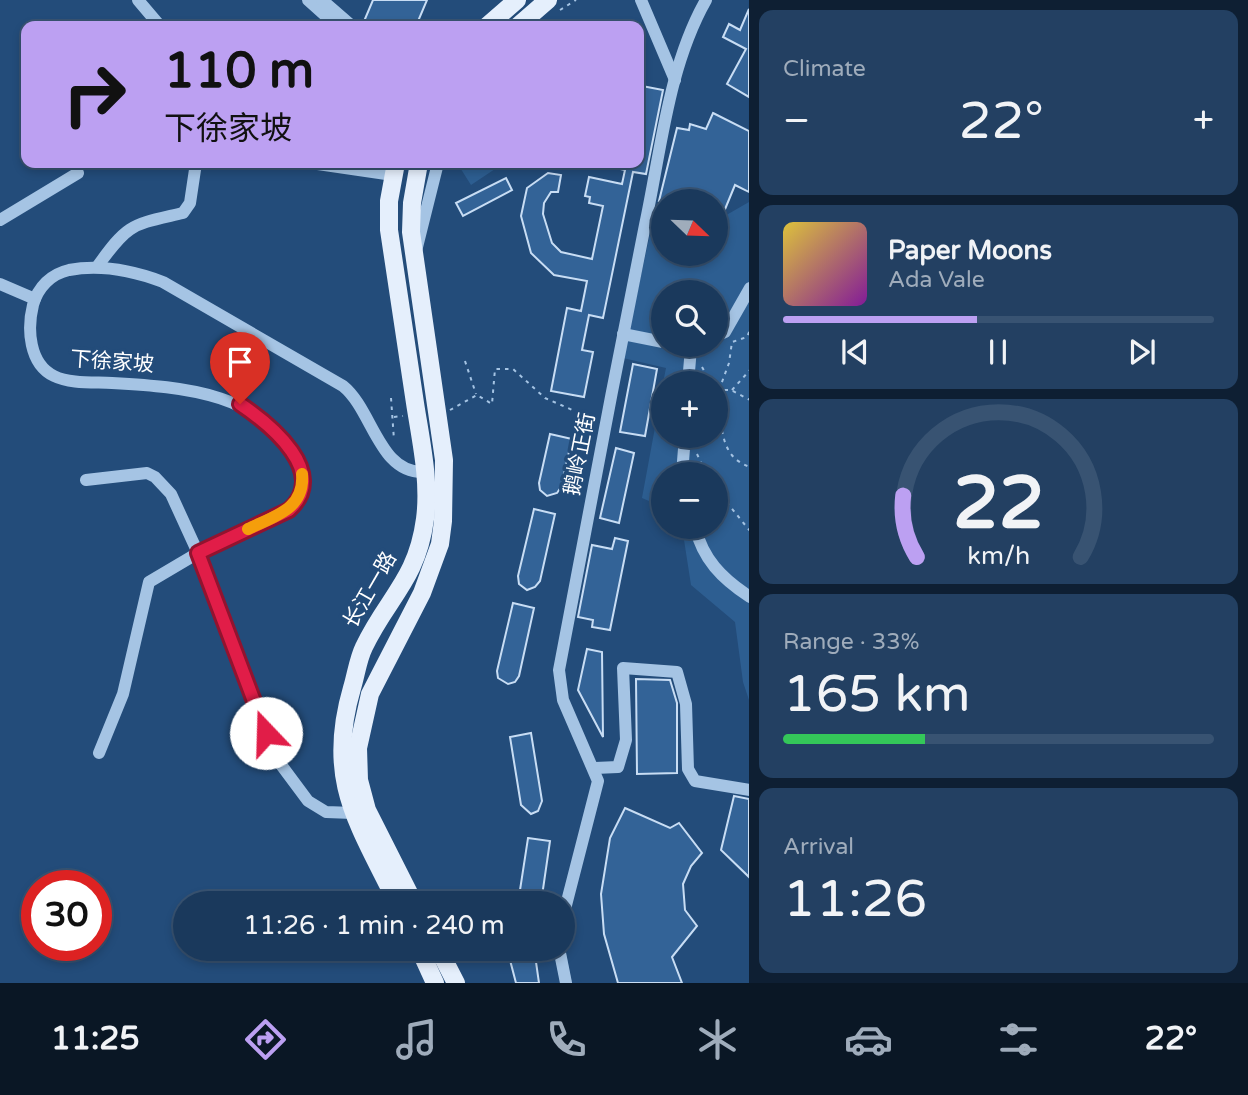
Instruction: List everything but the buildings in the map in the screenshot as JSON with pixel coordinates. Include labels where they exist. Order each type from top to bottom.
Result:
[{"type":"main road","points":[[493,21],[517,0]]},
{"type":"main road","points":[[524,21],[548,0]]},
{"type":"main road","points":[[408,891],[367,810],[359,780],[358,748],[370,694],[422,593],[440,544],[443,521],[444,460],[414,262],[412,203],[418,168]]},
{"type":"main road","name":"长江一路","points":[[391,891],[353,813],[343,781],[340,749],[343,718],[363,647],[405,583],[415,561],[425,518],[425,472],[389,230],[395,169]]},
{"type":"main road","points":[[425,961],[435,983]]},
{"type":"main road","points":[[445,961],[456,983]]},
{"type":"street","points":[[138,0],[156,21]]},
{"type":"street","points":[[308,0],[331,21]]},
{"type":"street","points":[[322,0],[346,21]]},
{"type":"street","points":[[641,0],[675,80]]},
{"type":"street","name":"鹅岭正街","points":[[570,891],[597,794],[595,768],[563,700],[559,670],[605,424],[675,80],[694,24],[706,0]]},
{"type":"street","points":[[97,267],[117,239],[140,221],[183,213],[190,203],[195,168]]},
{"type":"street","points":[[414,262],[437,168]]},
{"type":"street","points":[[0,220],[78,173]]},
{"type":"street","points":[[0,284],[35,299],[52,277],[65,271],[97,267],[135,273],[163,282],[343,386],[357,400],[379,442],[401,467],[411,473],[425,472]]},
{"type":"street","points":[[728,326],[749,288]]},
{"type":"street","name":"下徐家坡","points":[[35,299],[31,314],[32,346],[36,359],[53,376],[65,380],[167,386],[218,396],[240,404],[260,418],[294,454],[302,472],[303,488],[299,500],[289,510],[198,553]]},
{"type":"street","points":[[623,334],[651,340]]},
{"type":"street","points":[[86,480],[135,473],[155,477],[171,494],[198,553],[276,758],[308,801],[326,812],[353,813]]},
{"type":"street","points":[[698,539],[701,552],[732,586],[749,597]]},
{"type":"street","points":[[99,753],[122,694],[149,582],[198,553]]},
{"type":"street","points":[[595,768],[618,767],[626,740],[623,668],[677,672],[686,704],[688,769],[695,781],[749,790]]},
{"type":"street","points":[[562,961],[566,983]]},
{"type":"path","points":[[725,371],[732,342],[747,337],[749,330]]},
{"type":"path","points":[[466,361],[477,395],[492,404],[495,369],[513,369],[545,398],[605,424]]},
{"type":"path","points":[[749,370],[731,390],[749,400]]},
{"type":"path","points":[[451,410],[477,395]]},
{"type":"path","points":[[391,398],[394,440]]},
{"type":"path","points":[[727,448],[730,454],[749,467]]},
{"type":"path","points":[[696,451],[701,462]]},
{"type":"path","points":[[728,504],[749,531]]},
{"type":"shaded area","points":[[460,168],[496,168],[471,185]]},
{"type":"shaded area","points":[[749,202],[749,700],[743,682],[735,622],[691,585],[684,539],[728,539],[728,462],[651,462],[651,502],[642,498],[651,448],[728,448],[728,371],[665,371],[666,368],[623,358],[651,229],[651,266],[728,266],[728,214]]},
{"type":"slow traffic","points":[[248,529],[289,510],[299,500],[303,488],[302,474]]},
{"type":"route","points":[[240,404],[276,432],[294,454],[302,472],[303,488],[299,500],[289,510],[198,553],[266,733]]}]
